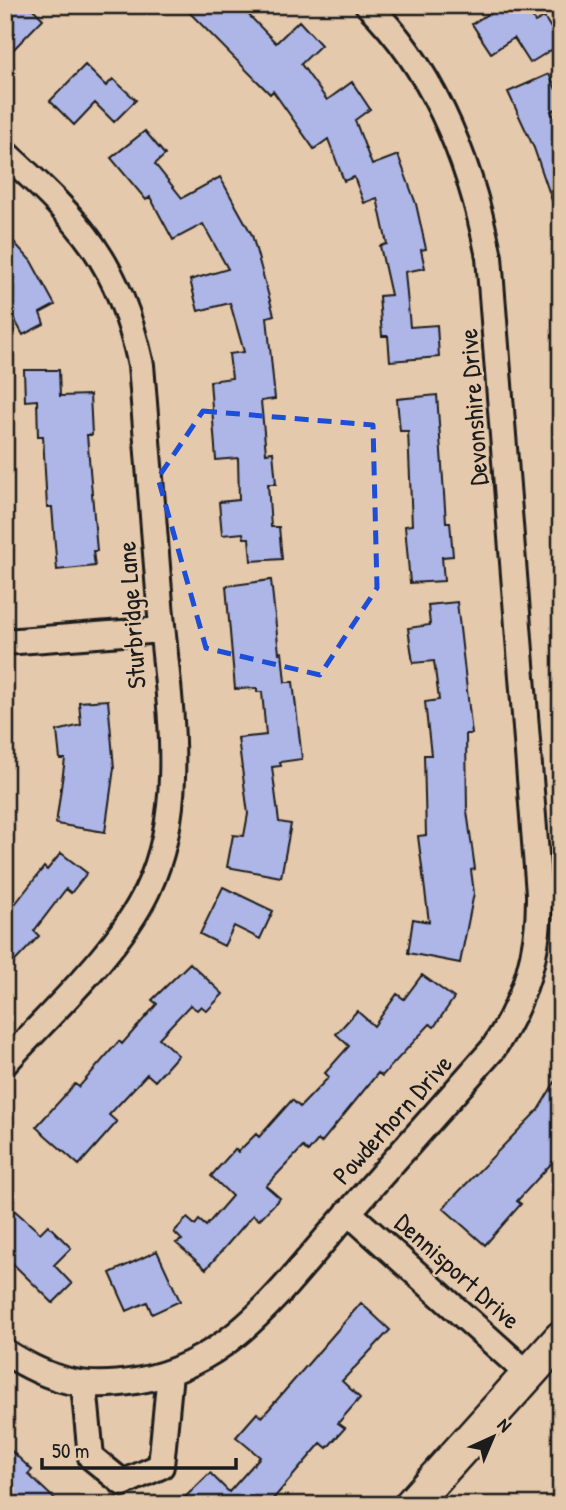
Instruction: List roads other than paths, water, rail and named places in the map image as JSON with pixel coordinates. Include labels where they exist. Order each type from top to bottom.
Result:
[{"type":"street","name":"Devonshire Drive","points":[[368,5],[396,36],[429,84],[459,147],[480,212],[489,257],[497,332],[535,836]]},
{"type":"street","name":"Sturbridge Lane","points":[[5,153],[61,203],[91,240],[115,281],[132,325],[141,365],[173,777],[163,847],[147,891],[116,939],[5,1063]]},
{"type":"street","points":[[5,642],[162,629]]},
{"type":"street","name":"Powderhorn Drive","points":[[5,1352],[51,1378],[84,1385],[126,1382],[170,1373],[204,1360],[242,1331],[494,1049],[508,1027],[529,979],[537,945],[539,893],[535,836]]},
{"type":"street","name":"Dennisport Drive","points":[[348,1212],[528,1374]]},
{"type":"street","points":[[411,1505],[561,1338]]},
{"type":"street","points":[[84,1385],[91,1457],[124,1483],[161,1466],[170,1373]]}]
